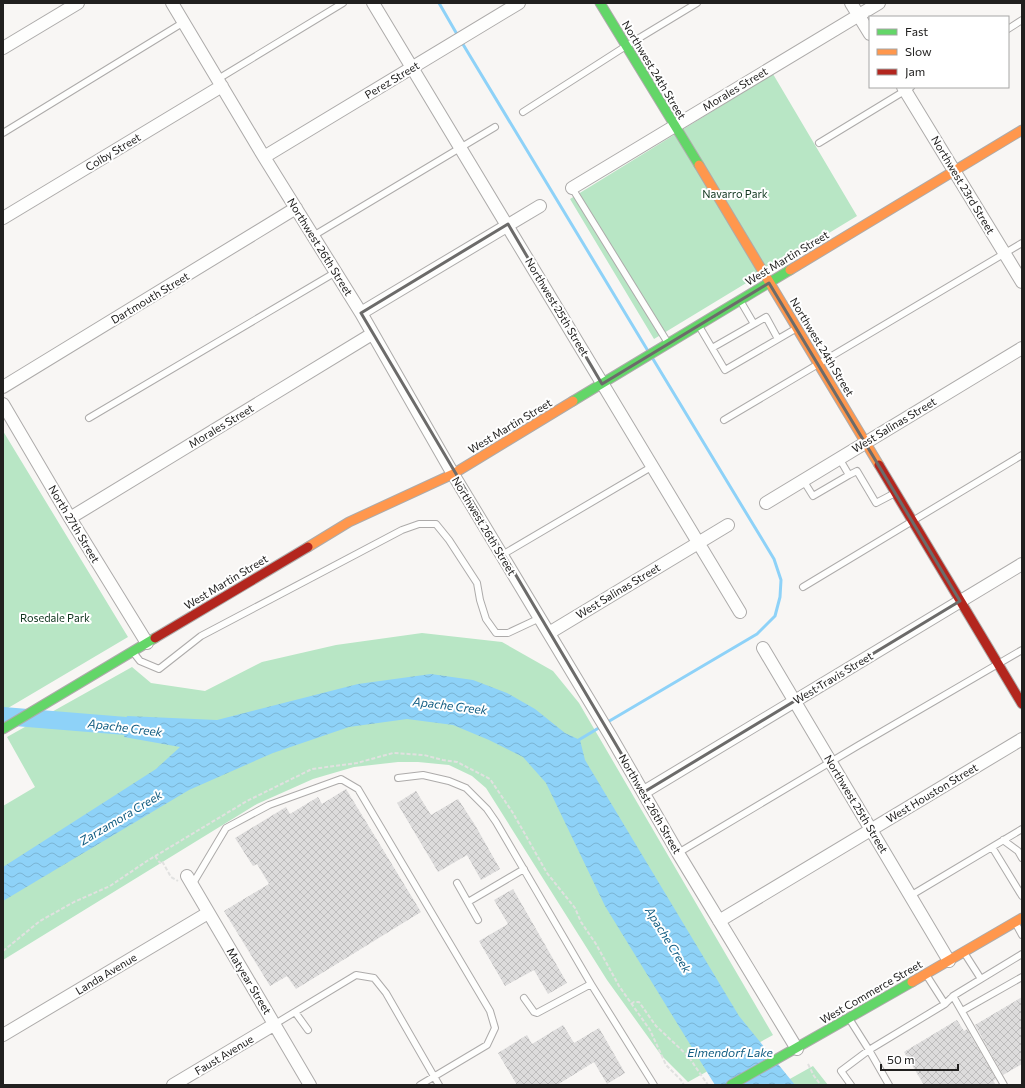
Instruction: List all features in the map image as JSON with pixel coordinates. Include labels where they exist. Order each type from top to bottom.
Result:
[{"type":"main road","name":"Northwest 24th Street","points":[[600,3],[819,364],[1022,704]]},
{"type":"main road","name":"West Martin Street","points":[[3,729],[349,522],[453,474],[1022,130]]},
{"type":"main road","name":"West Commerce Street","points":[[731,1085],[793,1051],[1018,921]]},
{"type":"street","points":[[3,48],[78,3]]},
{"type":"street","name":"Northwest 26th Street","points":[[172,3],[264,157],[361,313],[453,474],[644,792],[793,1051]]},
{"type":"street","name":"Northwest 25th Street","points":[[374,3],[740,612]]},
{"type":"street","name":"Perez Street","points":[[264,157],[520,3]]},
{"type":"street","points":[[852,3],[869,32]]},
{"type":"street","name":"Morales Street","points":[[572,188],[879,3]]},
{"type":"street","name":"Colby Street","points":[[3,218],[220,83]]},
{"type":"street","name":"Northwest 23rd Street","points":[[906,88],[1022,282]]},
{"type":"street","points":[[361,313],[540,206]]},
{"type":"street","name":"Dartmouth Street","points":[[3,387],[296,208]]},
{"type":"street","name":"Morales Street","points":[[70,518],[372,334]]},
{"type":"street","name":"West Salinas Street","points":[[766,502],[1022,348]]},
{"type":"street","name":"North 27th Street","points":[[3,404],[70,518],[147,643]]},
{"type":"street","name":"West Salinas Street","points":[[549,633],[728,525]]},
{"type":"street","name":"West Travis Street","points":[[644,792],[1022,564]]},
{"type":"street","name":"Northwest 25th Street","points":[[762,648],[949,961]]},
{"type":"street","name":"West Houston Street","points":[[719,921],[1022,739]]},
{"type":"street","name":"Matyear Street","points":[[189,881],[310,1085]]},
{"type":"street","name":"Landa Avenue","points":[[3,1035],[208,913]]},
{"type":"street","name":"Faust Avenue","points":[[173,1085],[274,1024]]},
{"type":"lane","points":[[220,83],[343,3]]},
{"type":"lane","points":[[522,112],[697,3]]},
{"type":"lane","points":[[1009,28],[1022,20]]},
{"type":"lane","points":[[3,133],[184,22]]},
{"type":"lane","points":[[819,143],[906,88]]},
{"type":"lane","points":[[313,236],[495,127]]},
{"type":"lane","points":[[572,188],[667,345]]},
{"type":"lane","points":[[724,420],[1022,243]]},
{"type":"lane","points":[[89,418],[336,272]]},
{"type":"lane","points":[[740,301],[754,324]]},
{"type":"lane","points":[[712,348],[766,317],[778,339]]},
{"type":"lane","points":[[699,326],[725,370],[797,328]]},
{"type":"lane","points":[[803,587],[1022,455]]},
{"type":"lane","points":[[839,458],[849,475]]},
{"type":"lane","points":[[502,555],[653,466]]},
{"type":"lane","points":[[803,480],[813,496],[857,471],[876,503],[895,493]]},
{"type":"lane","points":[[132,652],[140,661],[159,669],[201,636],[402,530],[419,524],[436,524],[449,540],[477,583],[480,600],[486,619],[496,633],[508,633],[540,618]]},
{"type":"lane","points":[[678,853],[1022,650]]},
{"type":"lane","points":[[398,778],[423,775],[449,781],[466,788],[487,809],[591,984],[654,1085]]},
{"type":"lane","points":[[189,881],[226,828],[269,805],[342,779],[358,789],[490,1011],[495,1028],[487,1045],[420,1085]]},
{"type":"lane","points":[[910,896],[1022,829]]},
{"type":"lane","points":[[1003,840],[1018,851],[1022,858]]},
{"type":"lane","points":[[992,847],[1022,896]]},
{"type":"lane","points":[[468,902],[524,869]]},
{"type":"lane","points":[[457,883],[478,920]]},
{"type":"lane","points":[[1018,921],[1022,935]]},
{"type":"lane","points":[[964,952],[981,979]]},
{"type":"lane","points":[[850,1085],[841,1070],[869,1050],[945,1004],[953,996],[1022,954]]},
{"type":"lane","points":[[926,974],[945,1004]]},
{"type":"lane","points":[[274,1024],[356,975],[374,978],[386,993],[439,1085]]},
{"type":"lane","points":[[962,1011],[1022,977]]},
{"type":"lane","points":[[524,998],[534,1012],[537,1013],[591,984]]},
{"type":"lane","points":[[953,996],[1004,1085]]},
{"type":"lane","points":[[295,1012],[308,1030]]},
{"type":"lane","points":[[850,1018],[888,1085]]},
{"type":"path","points":[[3,951],[40,921],[74,902],[110,886],[155,856],[247,802],[312,769],[357,763],[393,753],[424,755],[457,762],[490,779],[513,813],[547,873],[575,908],[581,922],[596,944],[619,986],[650,1030],[666,1065],[684,1085]]},
{"type":"path","points":[[155,856],[160,863],[162,861],[172,877],[178,881],[189,881]]},
{"type":"path","points":[[631,1004],[639,1002],[656,1026],[688,1056],[708,1085]]},
{"type":"path","points":[[808,1064],[814,1076],[821,1085]]},
{"type":"highlighted area","points":[[508,224],[602,384],[769,283],[960,601],[644,792],[361,313]]},
{"type":"green space","name":"Navarro Park","points":[[773,74],[857,216],[654,339],[570,199]]},
{"type":"green space","name":"Rosedale Park","points":[[3,431],[128,637],[3,711]]},
{"type":"green space","points":[[422,633],[502,642],[553,671],[579,703],[773,1035],[688,1082],[661,1055],[607,980],[486,788],[472,776],[449,765],[398,762],[354,767],[313,779],[257,804],[3,960],[3,806],[35,787],[7,737],[132,667],[151,683],[205,691],[262,662],[336,645]]},
{"type":"green space","points":[[813,1066],[828,1085],[779,1085]]},
{"type":"water","name":"Elmendorf Lake","points":[[431,674],[473,680],[507,693],[535,709],[565,733],[580,740],[585,760],[739,1016],[795,1085],[715,1085],[605,906],[546,783],[523,757],[489,740],[453,725],[407,719],[349,727],[273,753],[189,790],[3,901],[3,867],[156,769],[180,747],[124,737],[127,716],[217,720],[358,684]]},
{"type":"building","points":[[346,789],[421,912],[296,989],[287,976],[270,986],[224,911],[269,884],[257,864],[253,866],[235,838],[286,807],[290,814],[318,797],[322,804]]},
{"type":"building","points":[[416,791],[431,815],[458,799],[475,825],[500,869],[481,880],[467,855],[438,872],[397,803]]},
{"type":"building","points":[[513,889],[567,983],[548,994],[534,970],[505,986],[479,941],[508,924],[494,900]]},
{"type":"building","points":[[1022,997],[1022,1064],[1003,1075],[975,1025]]},
{"type":"building","points":[[957,1020],[964,1031],[967,1029],[996,1079],[993,1081],[996,1085],[924,1085],[904,1052]]},
{"type":"building","points":[[563,1025],[574,1043],[599,1028],[625,1073],[607,1084],[594,1062],[557,1085],[517,1085],[498,1053],[527,1035],[532,1044]]},
{"type":"waterway","points":[[439,3],[458,36]]},
{"type":"waterway","points":[[461,41],[648,351]]},
{"type":"waterway","points":[[606,723],[757,634],[775,616],[780,597],[781,580],[774,559],[653,359]]},
{"type":"waterway","name":"Apache Creek","points":[[3,716],[126,726],[150,731]]},
{"type":"waterway","points":[[577,741],[602,726]]},
{"type":"traffic: fast","points":[[600,3],[699,165]]},
{"type":"traffic: fast","points":[[573,401],[790,270]]},
{"type":"traffic: fast","points":[[3,729],[155,638]]},
{"type":"traffic: fast","points":[[731,1085],[912,982]]},
{"type":"traffic: slow","points":[[790,270],[1022,130]]},
{"type":"traffic: slow","points":[[699,165],[879,465]]},
{"type":"traffic: slow","points":[[308,547],[349,522],[453,474],[573,401]]},
{"type":"traffic: slow","points":[[912,982],[1022,918]]},
{"type":"traffic: jam","points":[[879,465],[1022,704]]},
{"type":"traffic: jam","points":[[155,638],[308,547]]},
{"type":"water label","name":"Zarzamora Creek","points":[[121,818]]}]
